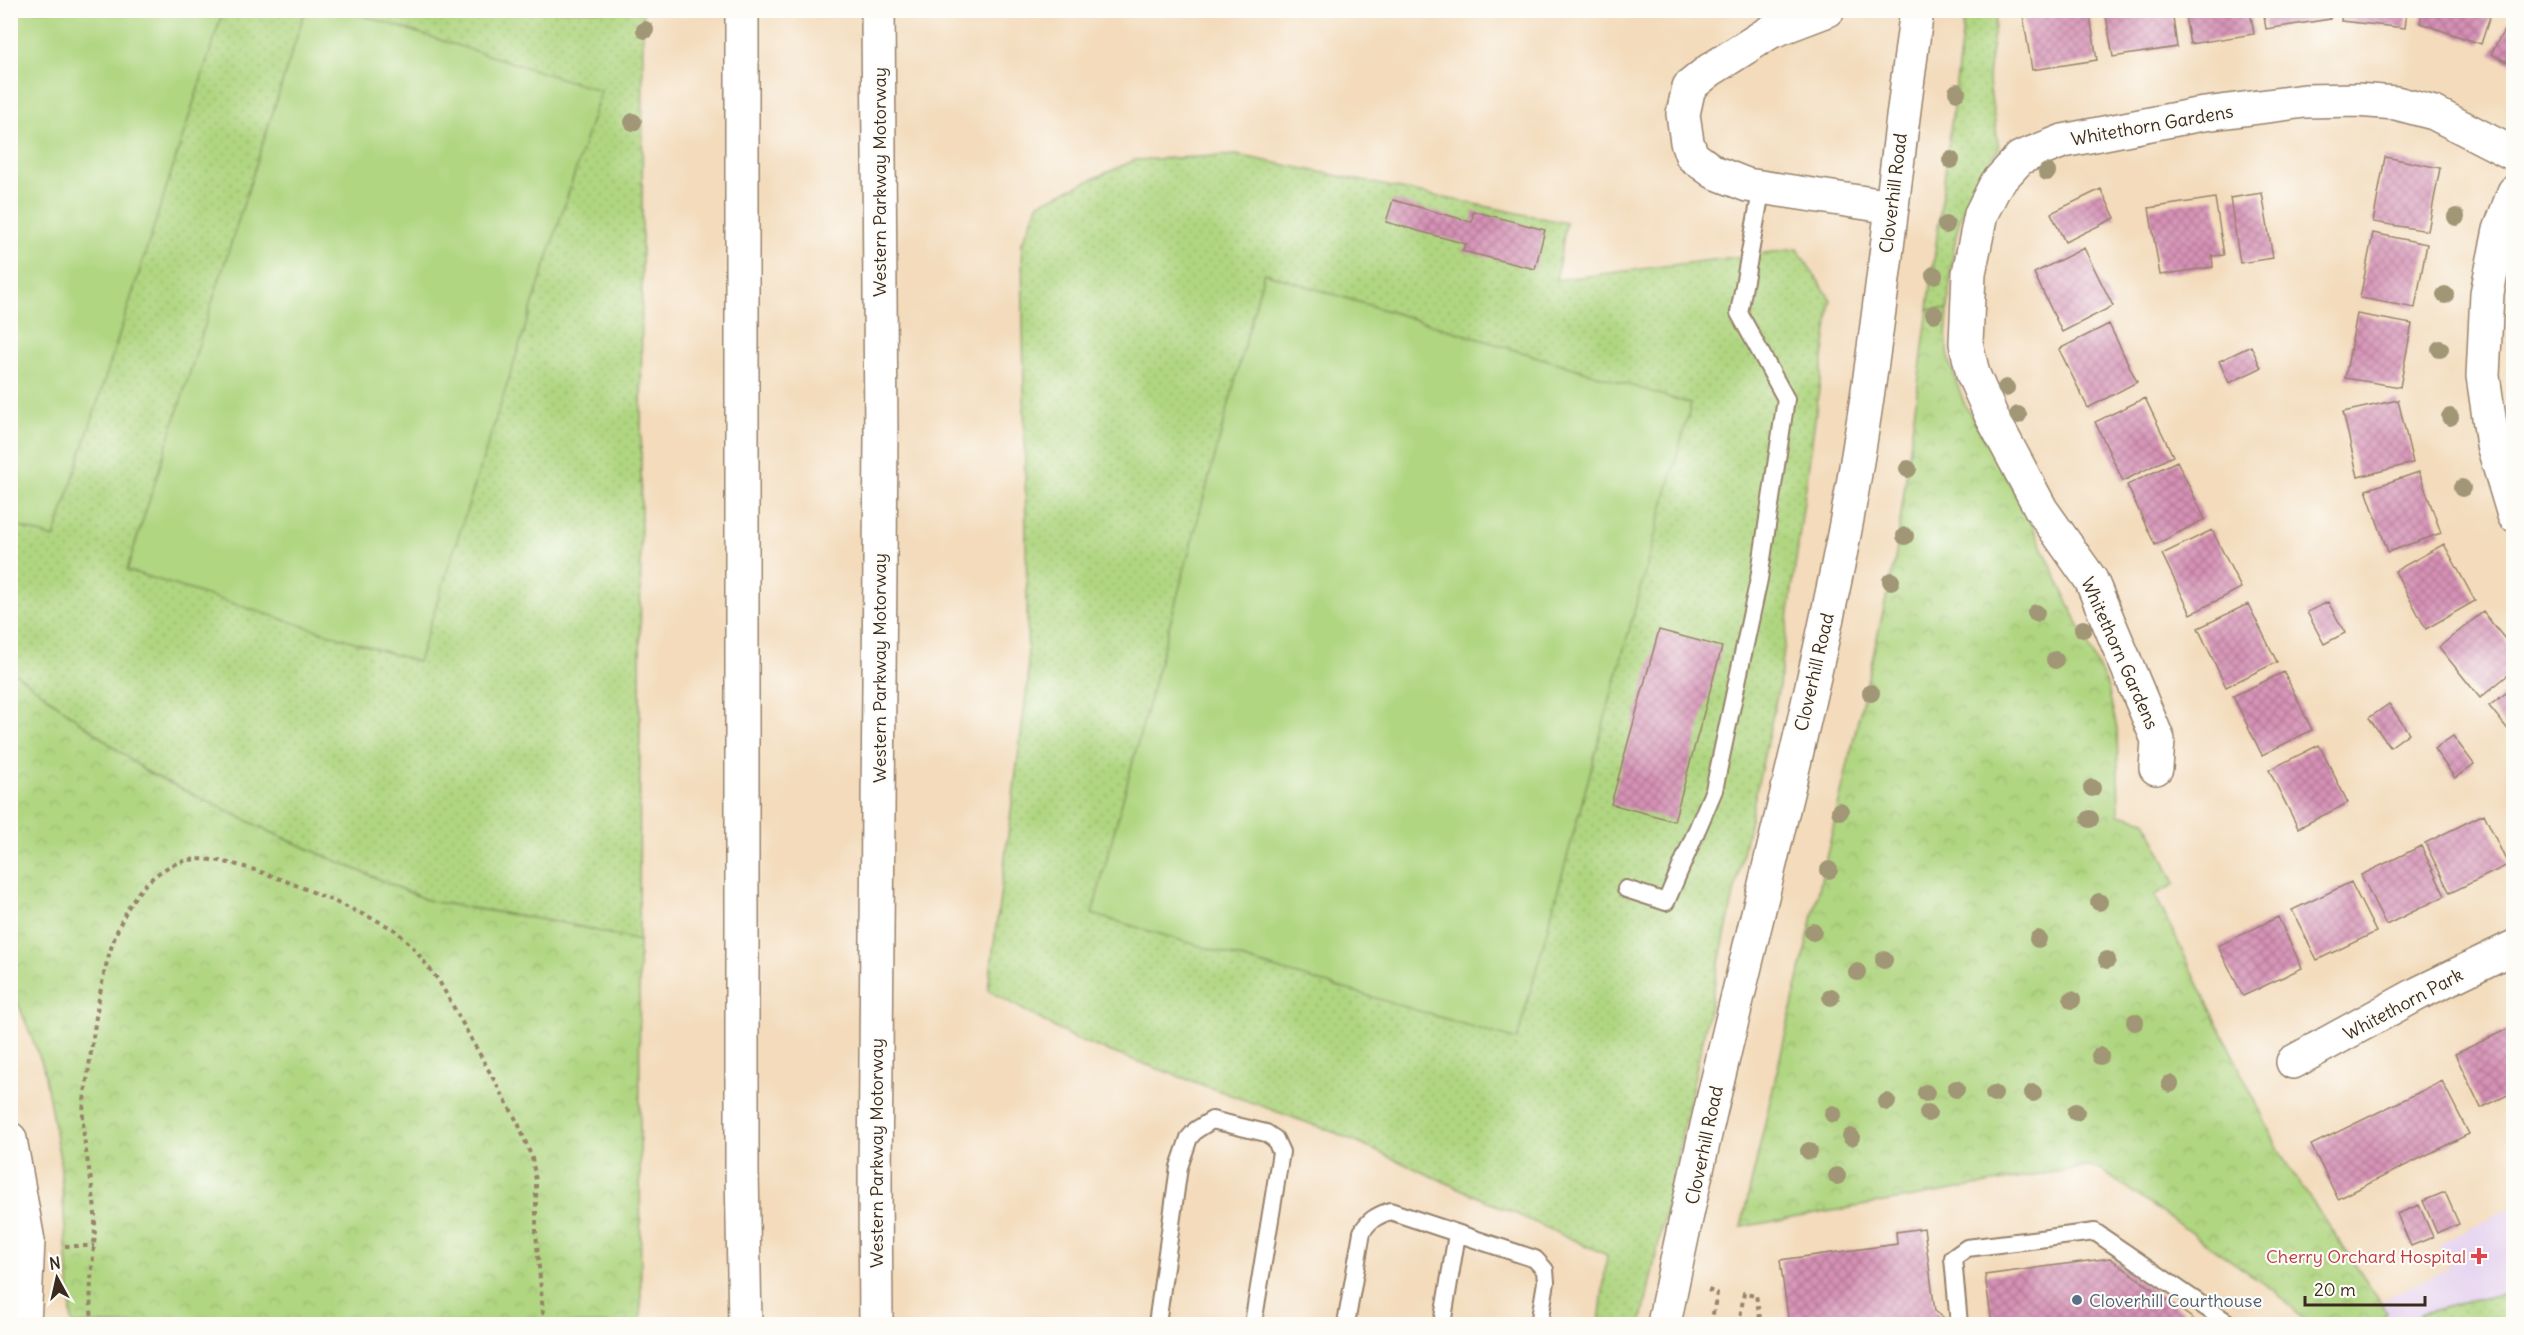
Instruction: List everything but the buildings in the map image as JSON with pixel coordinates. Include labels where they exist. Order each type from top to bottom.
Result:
[{"type":"main road","points":[[742,10],[742,1172],[745,1324]]},
{"type":"main road","name":"Western Parkway Motorway","points":[[876,1324],[881,435],[878,10]]},
{"type":"main road","points":[[1828,10],[1770,32],[1710,70],[1689,87],[1683,114],[1687,142],[1692,156],[1714,172],[1747,184],[1892,207]]},
{"type":"main road","name":"Cloverhill Road","points":[[1664,1324],[1720,1071],[1838,568],[1864,414],[1917,10]]},
{"type":"main road","name":"Whitethorn Gardens","points":[[2156,768],[2158,740],[2091,580],[2041,509],[1991,415],[1973,374],[1966,343],[1969,273],[1982,214],[1995,184],[2020,158],[2063,141],[2197,114],[2305,101],[2356,100],[2396,103],[2434,113],[2514,154]]},
{"type":"main road","points":[[2514,192],[2500,230],[2487,293],[2483,376],[2493,445],[2514,515]]},
{"type":"main road","name":"Whitethorn Park","points":[[2293,1062],[2419,993],[2514,947]]},
{"type":"main road","points":[[10,1139],[28,1241],[24,1324]]},
{"type":"lane","points":[[1626,889],[1666,902],[1714,790],[1759,579],[1786,399],[1739,313],[1762,186]]},
{"type":"lane","points":[[1157,1324],[1179,1167],[1189,1138],[1196,1130],[1212,1120],[1266,1133],[1275,1139],[1281,1152],[1253,1324]]},
{"type":"lane","points":[[1346,1324],[1362,1232],[1376,1215],[1390,1211],[1535,1260],[1545,1270],[1546,1282],[1539,1324]]},
{"type":"lane","points":[[1959,1324],[1953,1258],[1967,1248],[2096,1232],[2227,1322]]},
{"type":"lane","points":[[1442,1324],[1456,1234]]},
{"type":"path","points":[[93,1324],[89,1304],[95,1214],[83,1113],[96,1020],[110,952],[127,910],[141,889],[159,872],[184,861],[206,859],[227,861],[252,868],[376,920],[395,930],[412,946],[439,981],[518,1123],[532,1158],[536,1181],[536,1233],[544,1324]]},
{"type":"path","points":[[65,1246],[94,1246]]},
{"type":"path","points":[[1711,1324],[1717,1293]]},
{"type":"path","points":[[1739,1324],[1744,1293],[1756,1294],[1761,1324]]},
{"type":"shaded area","name":"Cherry Orchard Hospital","points":[[2509,1208],[2514,1216],[2513,1324],[2381,1324],[2387,1312],[2380,1302],[2450,1267],[2439,1245]]},
{"type":"green space","points":[[11,10],[223,11],[54,538],[11,524]]},
{"type":"green space","points":[[11,11],[643,11],[639,941],[568,924],[429,901],[281,837],[147,772],[11,670]]},
{"type":"green space","points":[[305,11],[349,11],[601,91],[418,662],[127,570]]},
{"type":"green space","points":[[1965,11],[1997,11],[1988,76],[1999,150],[1984,169],[1964,206],[1954,244],[1948,310],[1928,309]]},
{"type":"green space","points":[[1237,155],[1566,223],[1556,280],[1797,249],[1831,300],[1779,686],[1641,1324],[1599,1324],[1607,1255],[1336,1133],[1075,1039],[988,990],[1028,680],[1022,243],[1039,203],[1135,160]]},
{"type":"green space","points":[[1264,273],[1691,404],[1517,1040],[1092,914]]},
{"type":"green space","points":[[1928,309],[1948,310],[1946,336],[1950,364],[1964,403],[2026,512],[2108,688],[2117,729],[2119,814],[2146,821],[2175,884],[2155,895],[2284,1160],[2387,1312],[2381,1324],[2307,1324],[2276,1292],[2098,1168],[2084,1167],[1741,1227],[1895,560]]},
{"type":"green space","points":[[11,670],[147,772],[281,837],[429,901],[568,924],[639,941],[641,1324],[72,1324],[60,1159],[43,1066],[11,985]]},
{"type":"green space","points":[[2513,1291],[2513,1324],[2409,1324],[2422,1313]]},
{"type":"place","name":"Cherry Orchard Hospital","points":[[2479,1256]]},
{"type":"place","name":"Cloverhill Courthouse","points":[[2077,1300]]}]
